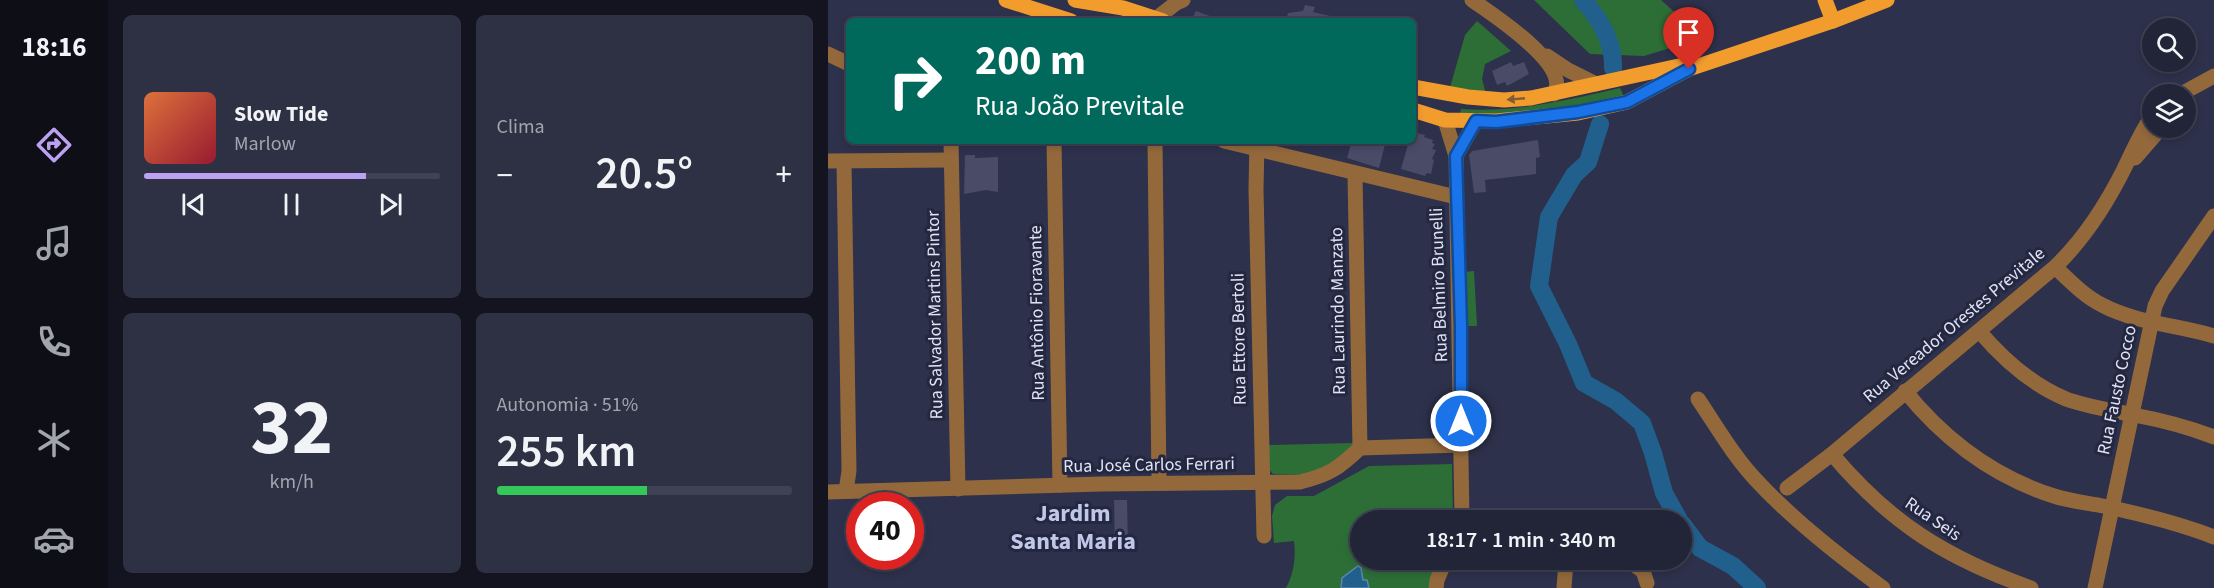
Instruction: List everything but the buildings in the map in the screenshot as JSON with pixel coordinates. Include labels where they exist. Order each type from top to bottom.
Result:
[{"type":"main road","points":[[1006,0],[1062,18]]},
{"type":"main road","points":[[1075,0],[1123,8],[1154,18]]},
{"type":"main road","points":[[1826,0],[1833,21]]},
{"type":"main road","points":[[1416,111],[1445,120],[1496,122],[1578,112],[1627,102],[1689,69],[1833,21],[1887,0]]},
{"type":"main road","points":[[1416,88],[1468,97],[1504,100],[1554,94],[1718,59]]},
{"type":"main road","points":[[1625,78],[1634,89],[1633,96],[1627,102]]},
{"type":"main road","points":[[1445,120],[1449,106],[1468,97]]},
{"type":"street","points":[[1162,18],[1176,3],[1183,0]]},
{"type":"street","points":[[1472,0],[1568,70],[1596,84]]},
{"type":"street","points":[[1535,47],[1556,76],[1557,87],[1554,94]]},
{"type":"street","points":[[828,54],[846,63]]},
{"type":"street","points":[[2196,86],[2214,76]]},
{"type":"street","points":[[2196,96],[2214,83]]},
{"type":"street","name":"Rua Belmiro Brunelli","points":[[1445,120],[1456,156],[1461,326],[1462,510]]},
{"type":"street","name":"Rua Belmiro Brunelli","points":[[1456,156],[1476,121]]},
{"type":"street","name":"Rua Vereador Orestes Previtale","points":[[1787,488],[1832,454],[2074,249],[2123,171],[2142,131]]},
{"type":"street","name":"Rua Vereador Orestes Previtale","points":[[2123,171],[2153,138]]},
{"type":"street","name":"Rua Salvador Martins Pintor","points":[[951,144],[958,489]]},
{"type":"street","name":"Rua Antônio Fioravante","points":[[1053,144],[1060,485]]},
{"type":"street","points":[[1155,144],[1159,483]]},
{"type":"street","points":[[1256,145],[1355,174],[1456,197]]},
{"type":"street","name":"Rua Ettore Bertoli","points":[[1256,145],[1261,484],[1264,536]]},
{"type":"street","points":[[828,160],[844,162],[951,160]]},
{"type":"street","points":[[844,162],[849,471],[852,492]]},
{"type":"street","name":"Rua Laurindo Manzato","points":[[1355,174],[1360,448]]},
{"type":"street","name":"Rua Fausto Cocco","points":[[2095,588],[2155,306],[2162,291],[2214,216]]},
{"type":"street","points":[[2055,267],[2082,292],[2102,305],[2127,315],[2214,336]]},
{"type":"street","points":[[1979,331],[1998,354],[2065,398],[2096,408],[2133,414],[2193,429],[2214,437]]},
{"type":"street","points":[[1905,391],[1924,415],[1942,432],[1988,465],[2054,496],[2158,519],[2214,537]]},
{"type":"street","points":[[1698,399],[1738,459],[1757,482],[1835,553],[1883,588]]},
{"type":"street","points":[[1360,448],[1461,445]]},
{"type":"street","name":"Rua José Carlos Ferrari","points":[[852,492],[1060,485],[1300,482],[1318,478],[1339,468],[1360,448]]},
{"type":"street","name":"Rua Seis","points":[[1832,454],[1868,495],[1928,541],[1962,561],[2031,588]]},
{"type":"street","name":"Rua José Carlos Ferrari","points":[[828,492],[846,492]]},
{"type":"street","points":[[1436,588],[1441,570]]},
{"type":"street","points":[[1564,588],[1565,570]]},
{"type":"street","points":[[1642,570],[1647,583]]},
{"type":"green space","points":[[1534,0],[1661,0],[1703,38],[1644,56],[1590,54]]},
{"type":"green space","points":[[1477,21],[1511,51],[1485,64],[1482,79],[1486,94],[1449,91],[1465,35]]},
{"type":"green space","points":[[1620,88],[1624,97],[1542,112],[1459,117],[1461,109],[1521,107]]},
{"type":"green space","points":[[961,144],[998,144],[998,146],[961,146]]},
{"type":"green space","points":[[1474,271],[1477,326],[1466,326],[1463,272]]},
{"type":"green space","points":[[1354,443],[1344,461],[1301,475],[1273,474],[1268,468],[1267,445]]},
{"type":"green space","points":[[1452,464],[1453,510],[1350,510],[1350,570],[1433,570],[1433,588],[1286,588],[1294,565],[1294,541],[1274,543],[1272,516],[1275,505],[1287,496],[1314,496],[1369,466]]},
{"type":"water","points":[[1353,570],[1361,570],[1363,580],[1367,580],[1369,588],[1341,588],[1342,578]]},
{"type":"waterway","points":[[1583,0],[1605,31],[1613,58],[1613,68]]},
{"type":"waterway","points":[[1600,124],[1588,162],[1574,175],[1549,217],[1539,286],[1568,344],[1584,383],[1616,401],[1642,423],[1664,493],[1673,510]]},
{"type":"waterway","points":[[1692,537],[1700,548],[1733,566],[1757,588]]},
{"type":"district","name":"Jardim Santa Maria","points":[[1073,527]]},
{"type":"route","points":[[1461,421],[1456,156],[1476,121],[1496,122],[1578,112],[1627,102],[1689,69]]}]
